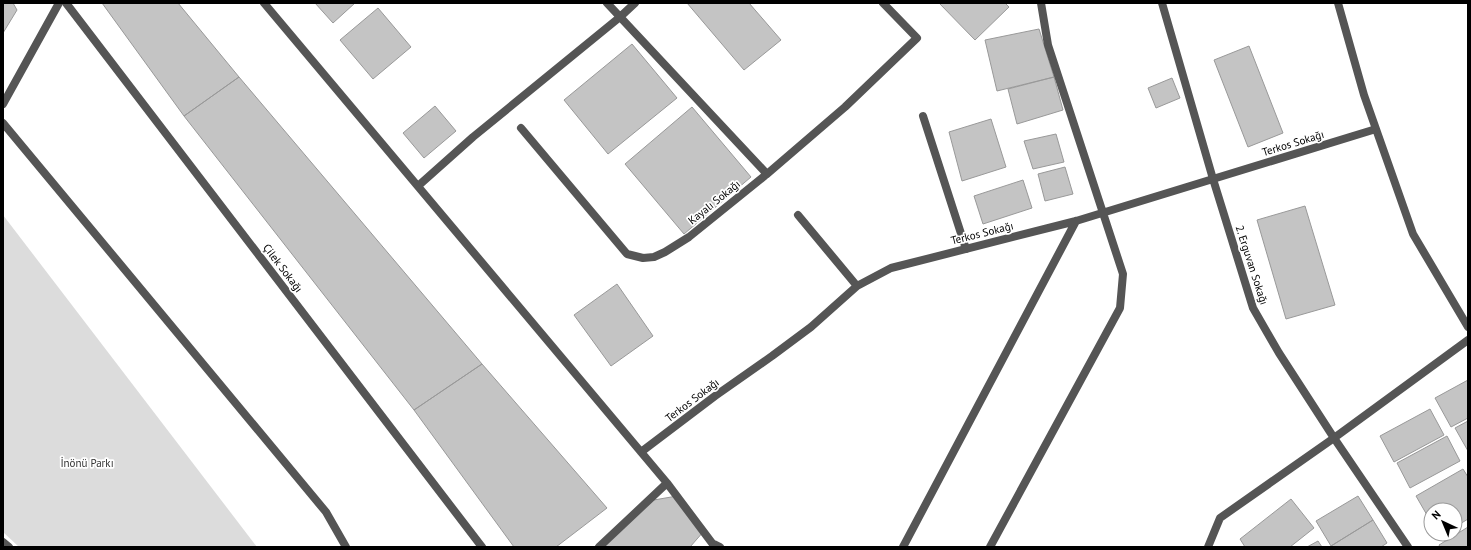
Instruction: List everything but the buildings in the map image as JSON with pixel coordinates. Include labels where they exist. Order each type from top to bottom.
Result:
[{"type":"street","points":[[3,104],[59,3]]},
{"type":"street","name":"Çilek Sokağı","points":[[66,3],[482,547]]},
{"type":"street","points":[[264,3],[642,452],[667,483],[710,545],[720,547]]},
{"type":"street","points":[[607,3],[767,174]]},
{"type":"street","points":[[418,186],[473,137],[620,17],[635,3]]},
{"type":"street","name":"Kayalı Sokağı","points":[[521,128],[627,254],[643,258],[654,257],[689,237],[767,174],[845,107],[917,38],[883,3]]},
{"type":"street","points":[[990,547],[1120,308],[1123,274],[1048,45],[1041,3]]},
{"type":"street","name":"2. Erguvan Sokağı","points":[[1162,3],[1213,179],[1253,308],[1334,438],[1408,547]]},
{"type":"street","points":[[1338,3],[1364,95],[1413,234],[1468,327]]},
{"type":"street","points":[[923,116],[966,249]]},
{"type":"street","points":[[3,123],[326,512],[346,547]]},
{"type":"street","name":"Terkos Sokağı","points":[[642,452],[715,396],[810,327],[857,286],[891,268],[1104,213],[1376,129]]},
{"type":"street","points":[[798,215],[857,286]]},
{"type":"street","points":[[903,547],[1076,221]]},
{"type":"street","points":[[1208,547],[1220,518],[1334,438],[1468,340]]},
{"type":"street","points":[[599,547],[667,483]]},
{"type":"street","points":[[3,542],[9,547]]},
{"type":"green space","name":"İnönü Parkı","points":[[3,215],[257,547],[19,547],[3,532]]}]
